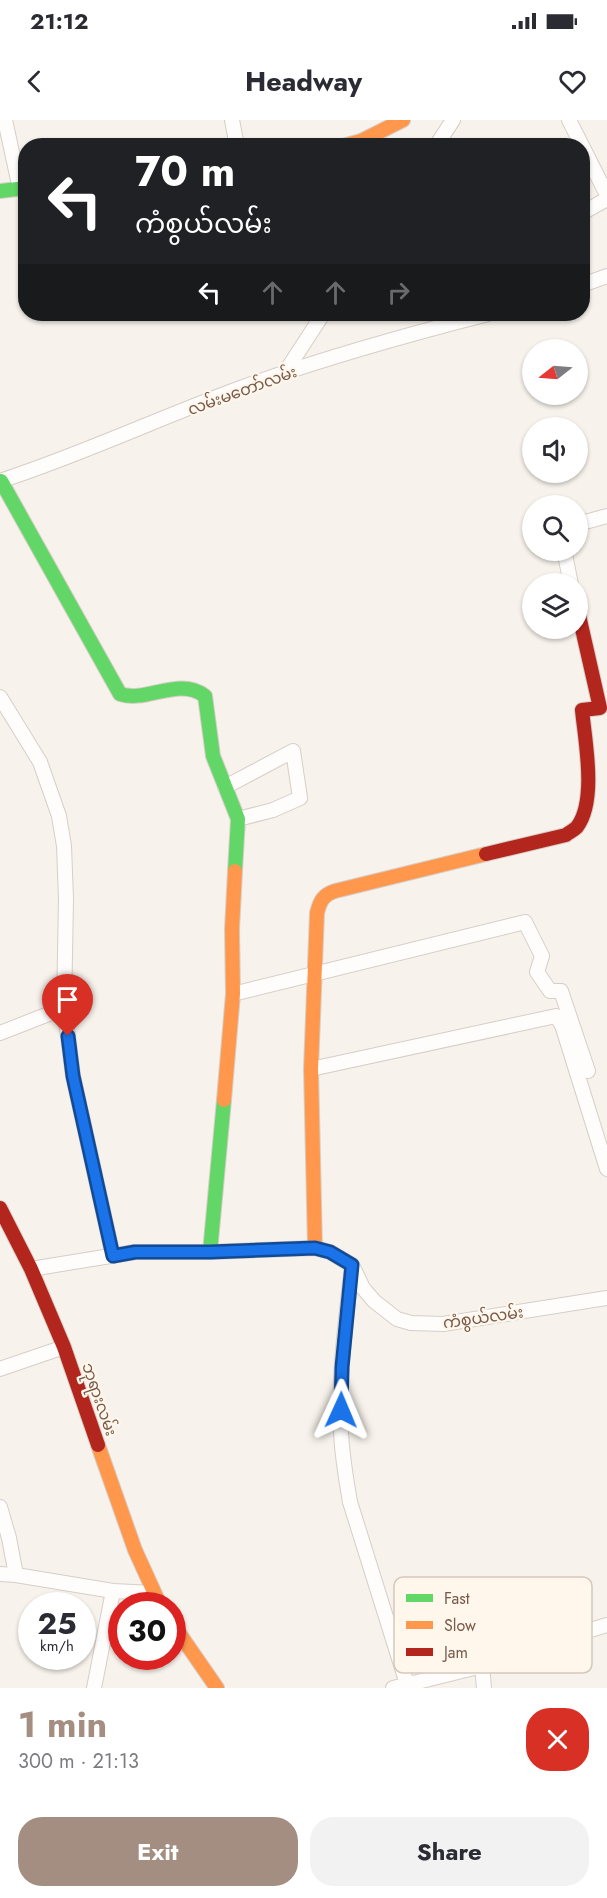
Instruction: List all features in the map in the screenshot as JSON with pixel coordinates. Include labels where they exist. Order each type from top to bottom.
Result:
[{"type":"street","points":[[5,120],[18,169]]},
{"type":"street","points":[[232,120],[235,138]]},
{"type":"street","points":[[367,138],[403,120]]},
{"type":"street","points":[[441,138],[453,120]]},
{"type":"street","points":[[570,120],[579,138]]},
{"type":"street","points":[[590,162],[607,197],[590,208]]},
{"type":"street","points":[[0,191],[18,189]]},
{"type":"street","points":[[590,282],[607,276]]},
{"type":"street","points":[[284,374],[318,321]]},
{"type":"street","name":"လမ်းမတော်လမ်း","points":[[0,481],[243,387],[400,336],[460,321]]},
{"type":"street","points":[[0,481],[120,694],[129,697],[168,689],[196,689],[205,696],[213,756],[238,819],[232,929],[233,994],[210,1252]]},
{"type":"street","points":[[588,521],[607,516]]},
{"type":"street","points":[[315,1248],[311,1070],[317,913],[320,901],[327,894],[566,835],[578,827],[588,797],[582,710],[600,708],[584,639]]},
{"type":"street","points":[[0,697],[40,762],[59,816],[64,846],[66,899],[64,1008],[73,1076],[113,1256]]},
{"type":"street","points":[[225,787],[293,751],[300,798],[273,810],[238,819]]},
{"type":"street","points":[[233,994],[525,922],[542,956],[537,972],[550,991],[561,991],[588,1071]]},
{"type":"street","points":[[0,1032],[64,1008]]},
{"type":"street","points":[[311,1070],[556,1016],[562,1025],[607,1169]]},
{"type":"street","name":"ဘုရားလမ်း","points":[[0,1208],[31,1269],[64,1347],[135,1550],[154,1592]]},
{"type":"street","points":[[31,1269],[135,1252],[315,1248],[330,1252],[352,1265],[342,1367],[341,1432],[345,1474],[350,1502],[394,1642]]},
{"type":"street","name":"ကံစွယ်လမ်း","points":[[352,1265],[363,1288],[374,1301],[397,1319],[411,1323],[443,1324],[607,1298]]},
{"type":"street","points":[[0,1370],[64,1347]]},
{"type":"street","points":[[0,1507],[16,1575]]},
{"type":"street","points":[[0,1574],[118,1592]]},
{"type":"street","points":[[94,1688],[113,1591]]},
{"type":"street","points":[[592,1630],[607,1625]]},
{"type":"street","points":[[186,1643],[218,1688]]},
{"type":"street","points":[[404,1673],[407,1684]]},
{"type":"street","points":[[393,1688],[453,1673]]},
{"type":"street","points":[[483,1673],[484,1688]]},
{"type":"traffic: fast","points":[[0,191],[18,189]]},
{"type":"traffic: fast","points":[[1,481],[120,694],[130,696],[185,689],[205,696],[213,756],[238,819],[235,871]]},
{"type":"traffic: fast","points":[[210,1252],[224,1100]]},
{"type":"traffic: slow","points":[[367,138],[403,120]]},
{"type":"traffic: slow","points":[[315,1248],[311,1069],[319,905],[325,897],[335,891],[486,854]]},
{"type":"traffic: slow","points":[[224,1100],[233,994],[232,929],[235,871]]},
{"type":"traffic: slow","points":[[98,1445],[135,1550],[154,1592]]},
{"type":"traffic: slow","points":[[186,1643],[217,1688]]},
{"type":"traffic: jam","points":[[486,854],[566,835],[577,827],[583,816],[587,802],[588,770],[582,710],[600,708],[584,639]]},
{"type":"traffic: jam","points":[[0,1208],[31,1269],[64,1347],[98,1445]]},
{"type":"route","points":[[68,1036],[73,1076],[113,1256],[135,1252],[315,1248],[330,1252],[352,1265],[342,1367],[341,1410]]}]
